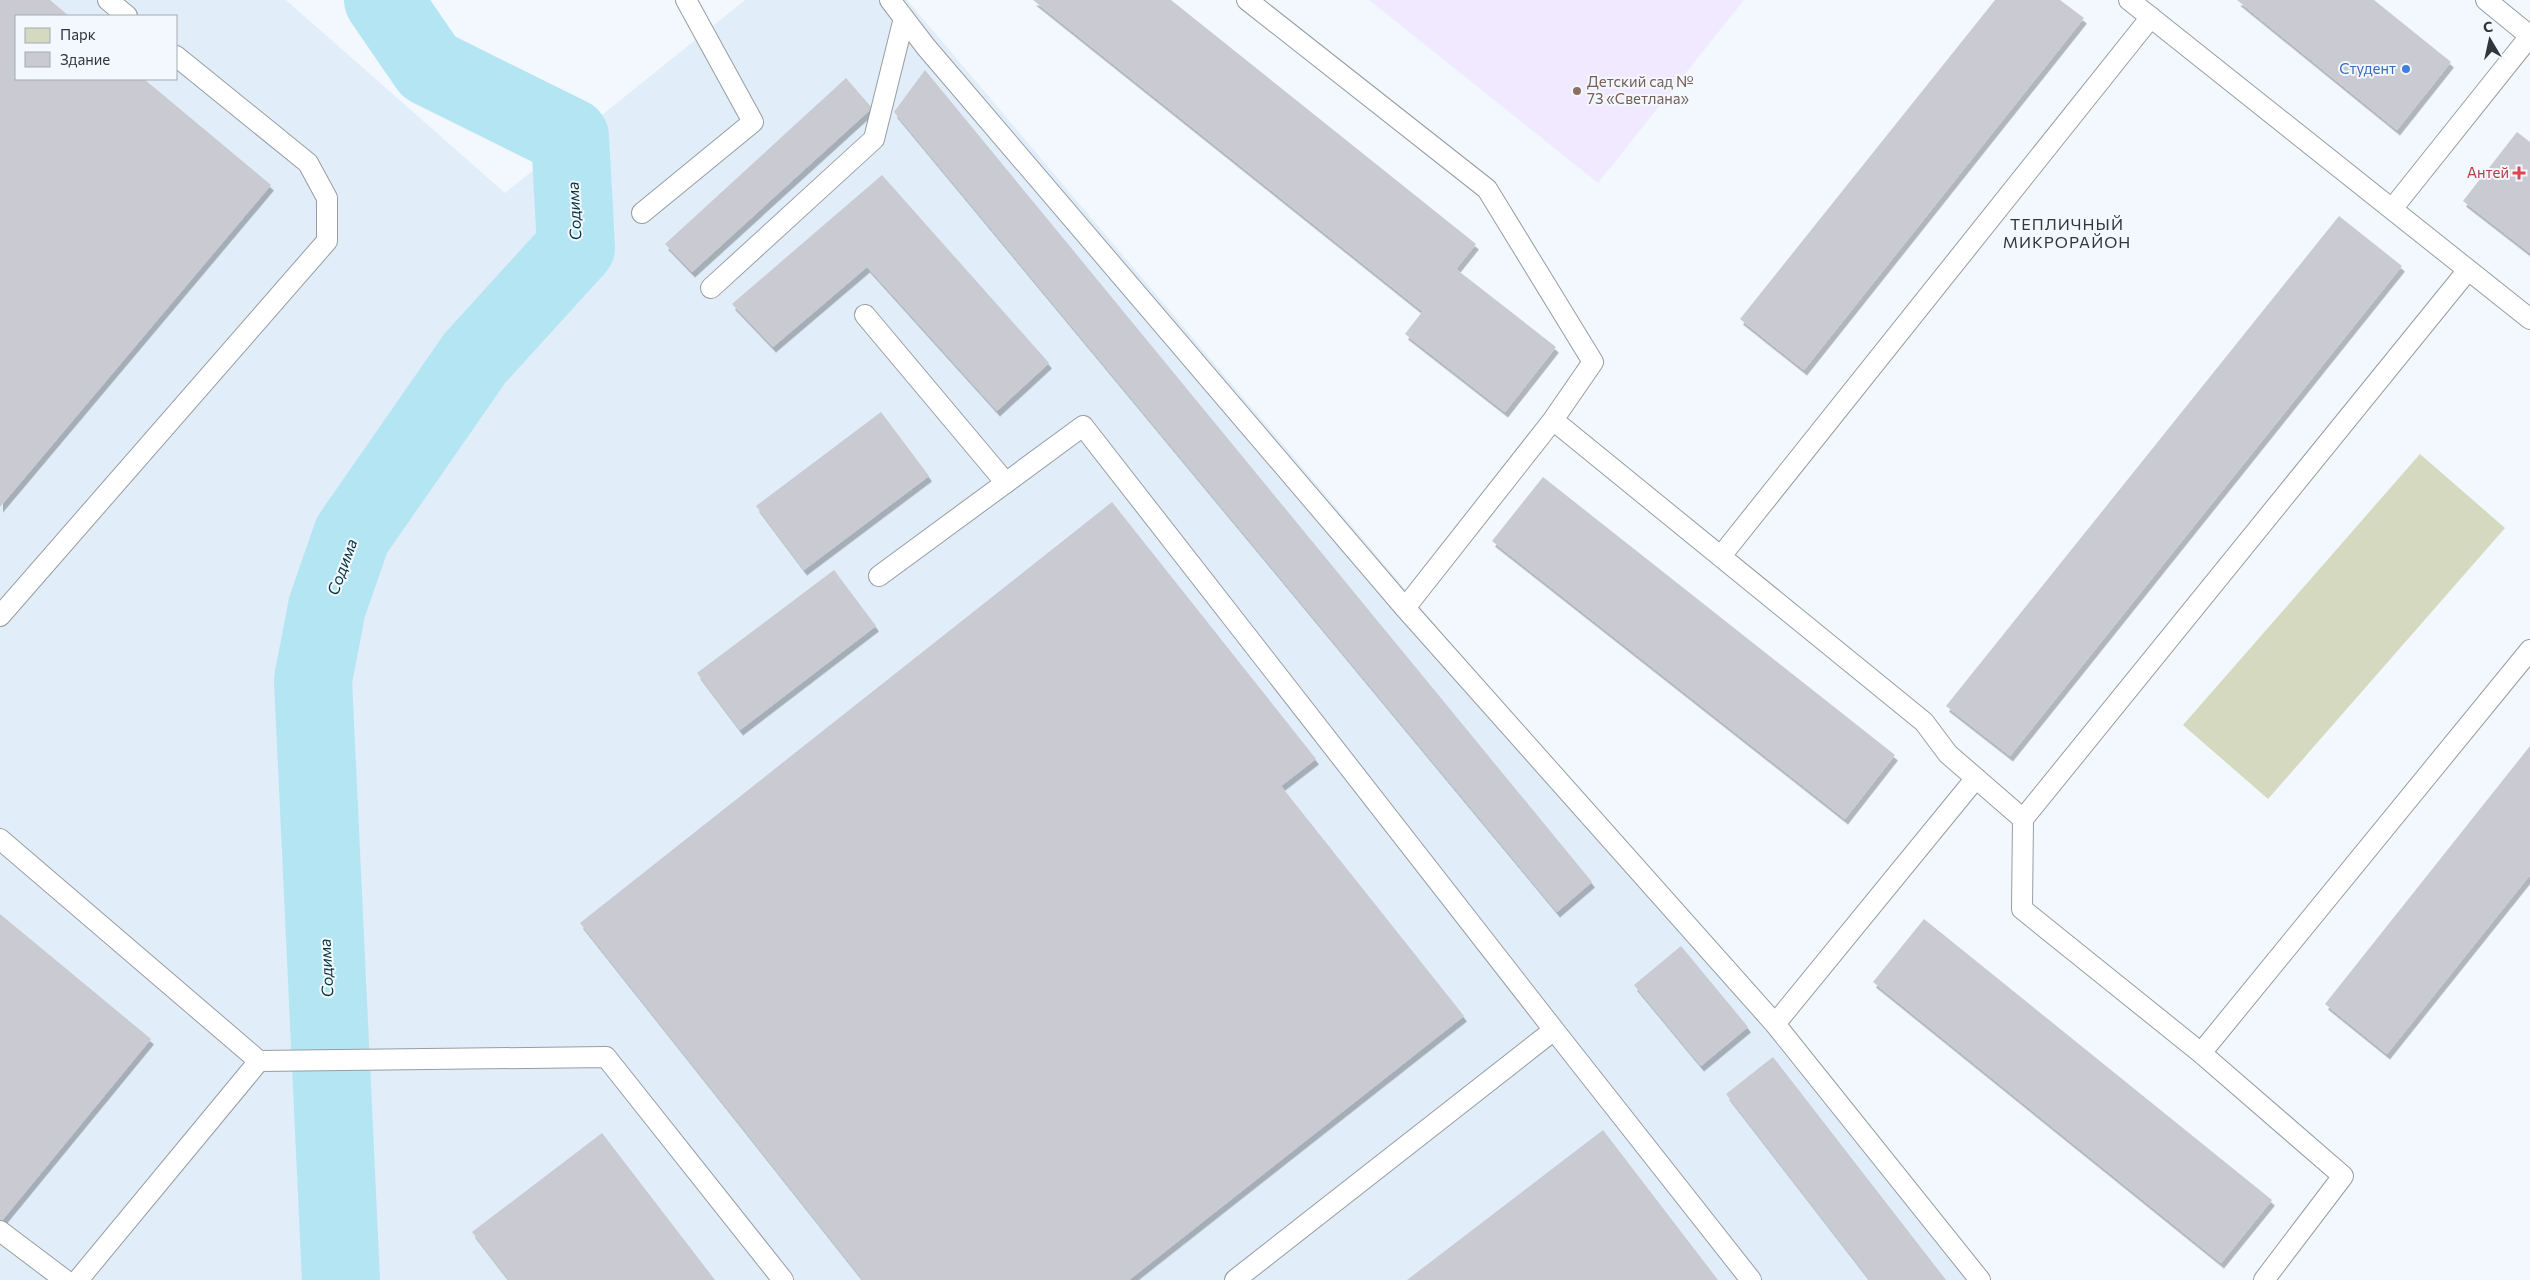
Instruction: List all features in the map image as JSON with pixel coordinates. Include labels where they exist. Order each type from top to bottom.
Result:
[{"type":"lane","points":[[108,0],[127,15]]},
{"type":"lane","points":[[642,213],[753,122],[686,0]]},
{"type":"lane","points":[[890,0],[1405,608],[1775,1024],[1980,1280]]},
{"type":"lane","points":[[1247,0],[1487,190],[1593,362],[1553,420],[1405,608]]},
{"type":"lane","points":[[2130,0],[2530,320]]},
{"type":"lane","points":[[2392,209],[2530,36],[2486,0]]},
{"type":"lane","points":[[1721,556],[2151,17]]},
{"type":"lane","points":[[711,288],[874,139],[904,18]]},
{"type":"lane","points":[[0,616],[327,241],[327,198],[308,163],[178,58]]},
{"type":"lane","points":[[2264,1280],[2344,1176],[2201,1053],[2022,908],[2023,819],[2468,270]]},
{"type":"lane","points":[[865,315],[1006,483]]},
{"type":"lane","points":[[1553,420],[1924,722],[1948,754],[2023,819]]},
{"type":"lane","points":[[879,576],[1083,426],[1751,1280]]},
{"type":"lane","points":[[2201,1053],[2530,650]]},
{"type":"lane","points":[[1775,1024],[1976,778]]},
{"type":"lane","points":[[0,839],[261,1061],[606,1057],[783,1280]]},
{"type":"lane","points":[[1235,1280],[1554,1030]]},
{"type":"lane","points":[[78,1280],[261,1061]]},
{"type":"lane","points":[[0,1231],[65,1280]]},
{"type":"shaded area","points":[[0,0],[286,0],[505,193],[745,0],[907,0],[1679,913],[1978,1280],[0,1280]]},
{"type":"shaded area","name":"Детский сад № 73 «Светлана»","points":[[1369,0],[1744,0],[1598,183]]},
{"type":"green space","points":[[2420,454],[2505,528],[2268,799],[2183,725]]},
{"type":"building","points":[[0,0],[50,0],[68,15],[15,15],[15,80],[145,80],[271,185],[0,507]]},
{"type":"building","points":[[1033,0],[1171,0],[1476,244],[1456,269],[1556,347],[1505,412],[1405,334],[1425,308],[1422,311]]},
{"type":"building","points":[[1995,0],[2060,0],[2084,18],[1804,370],[1740,319]]},
{"type":"building","points":[[2237,0],[2374,0],[2451,62],[2397,130]]},
{"type":"building","points":[[925,70],[1592,882],[1557,912],[894,112]]},
{"type":"building","points":[[846,78],[872,108],[692,272],[665,244]]},
{"type":"building","points":[[2517,132],[2530,142],[2530,253],[2463,201]]},
{"type":"building","points":[[882,175],[1049,363],[997,411],[867,267],[773,347],[732,304]]},
{"type":"building","points":[[2339,216],[2402,266],[2010,756],[1946,706]]},
{"type":"building","points":[[881,412],[929,476],[804,570],[756,506]]},
{"type":"building","points":[[1543,477],[1895,755],[1845,819],[1492,541]]},
{"type":"building","points":[[1112,502],[1316,759],[1281,786],[1464,1016],[1129,1280],[863,1280],[580,923]]},
{"type":"building","points":[[834,570],[876,626],[740,730],[697,673]]},
{"type":"building","points":[[2530,746],[2530,875],[2387,1054],[2325,1004]]},
{"type":"building","points":[[0,914],[151,1039],[0,1223]]},
{"type":"building","points":[[1924,919],[2272,1200],[2221,1263],[1873,982]]},
{"type":"building","points":[[1681,946],[1748,1027],[1701,1066],[1634,985]]},
{"type":"building","points":[[1773,1057],[1946,1280],[1870,1280],[1726,1094]]},
{"type":"building","points":[[1603,1130],[1718,1280],[1407,1280]]},
{"type":"building","points":[[602,1133],[715,1280],[509,1280],[472,1232]]},
{"type":"waterway","name":"Содима","points":[[341,1280],[313,680],[327,607],[352,535],[475,358],[576,247],[570,137],[429,67],[383,0]]},
{"type":"place","name":"Студент","points":[[2406,69]]},
{"type":"place","name":"Детский сад № 73 «Светлана»","points":[[1577,91]]},
{"type":"place","name":"Антей","points":[[2519,173]]},
{"type":"district","name":"ТЕПЛИЧНЫЙ МИКРОРАЙОН","points":[[2067,233]]}]
